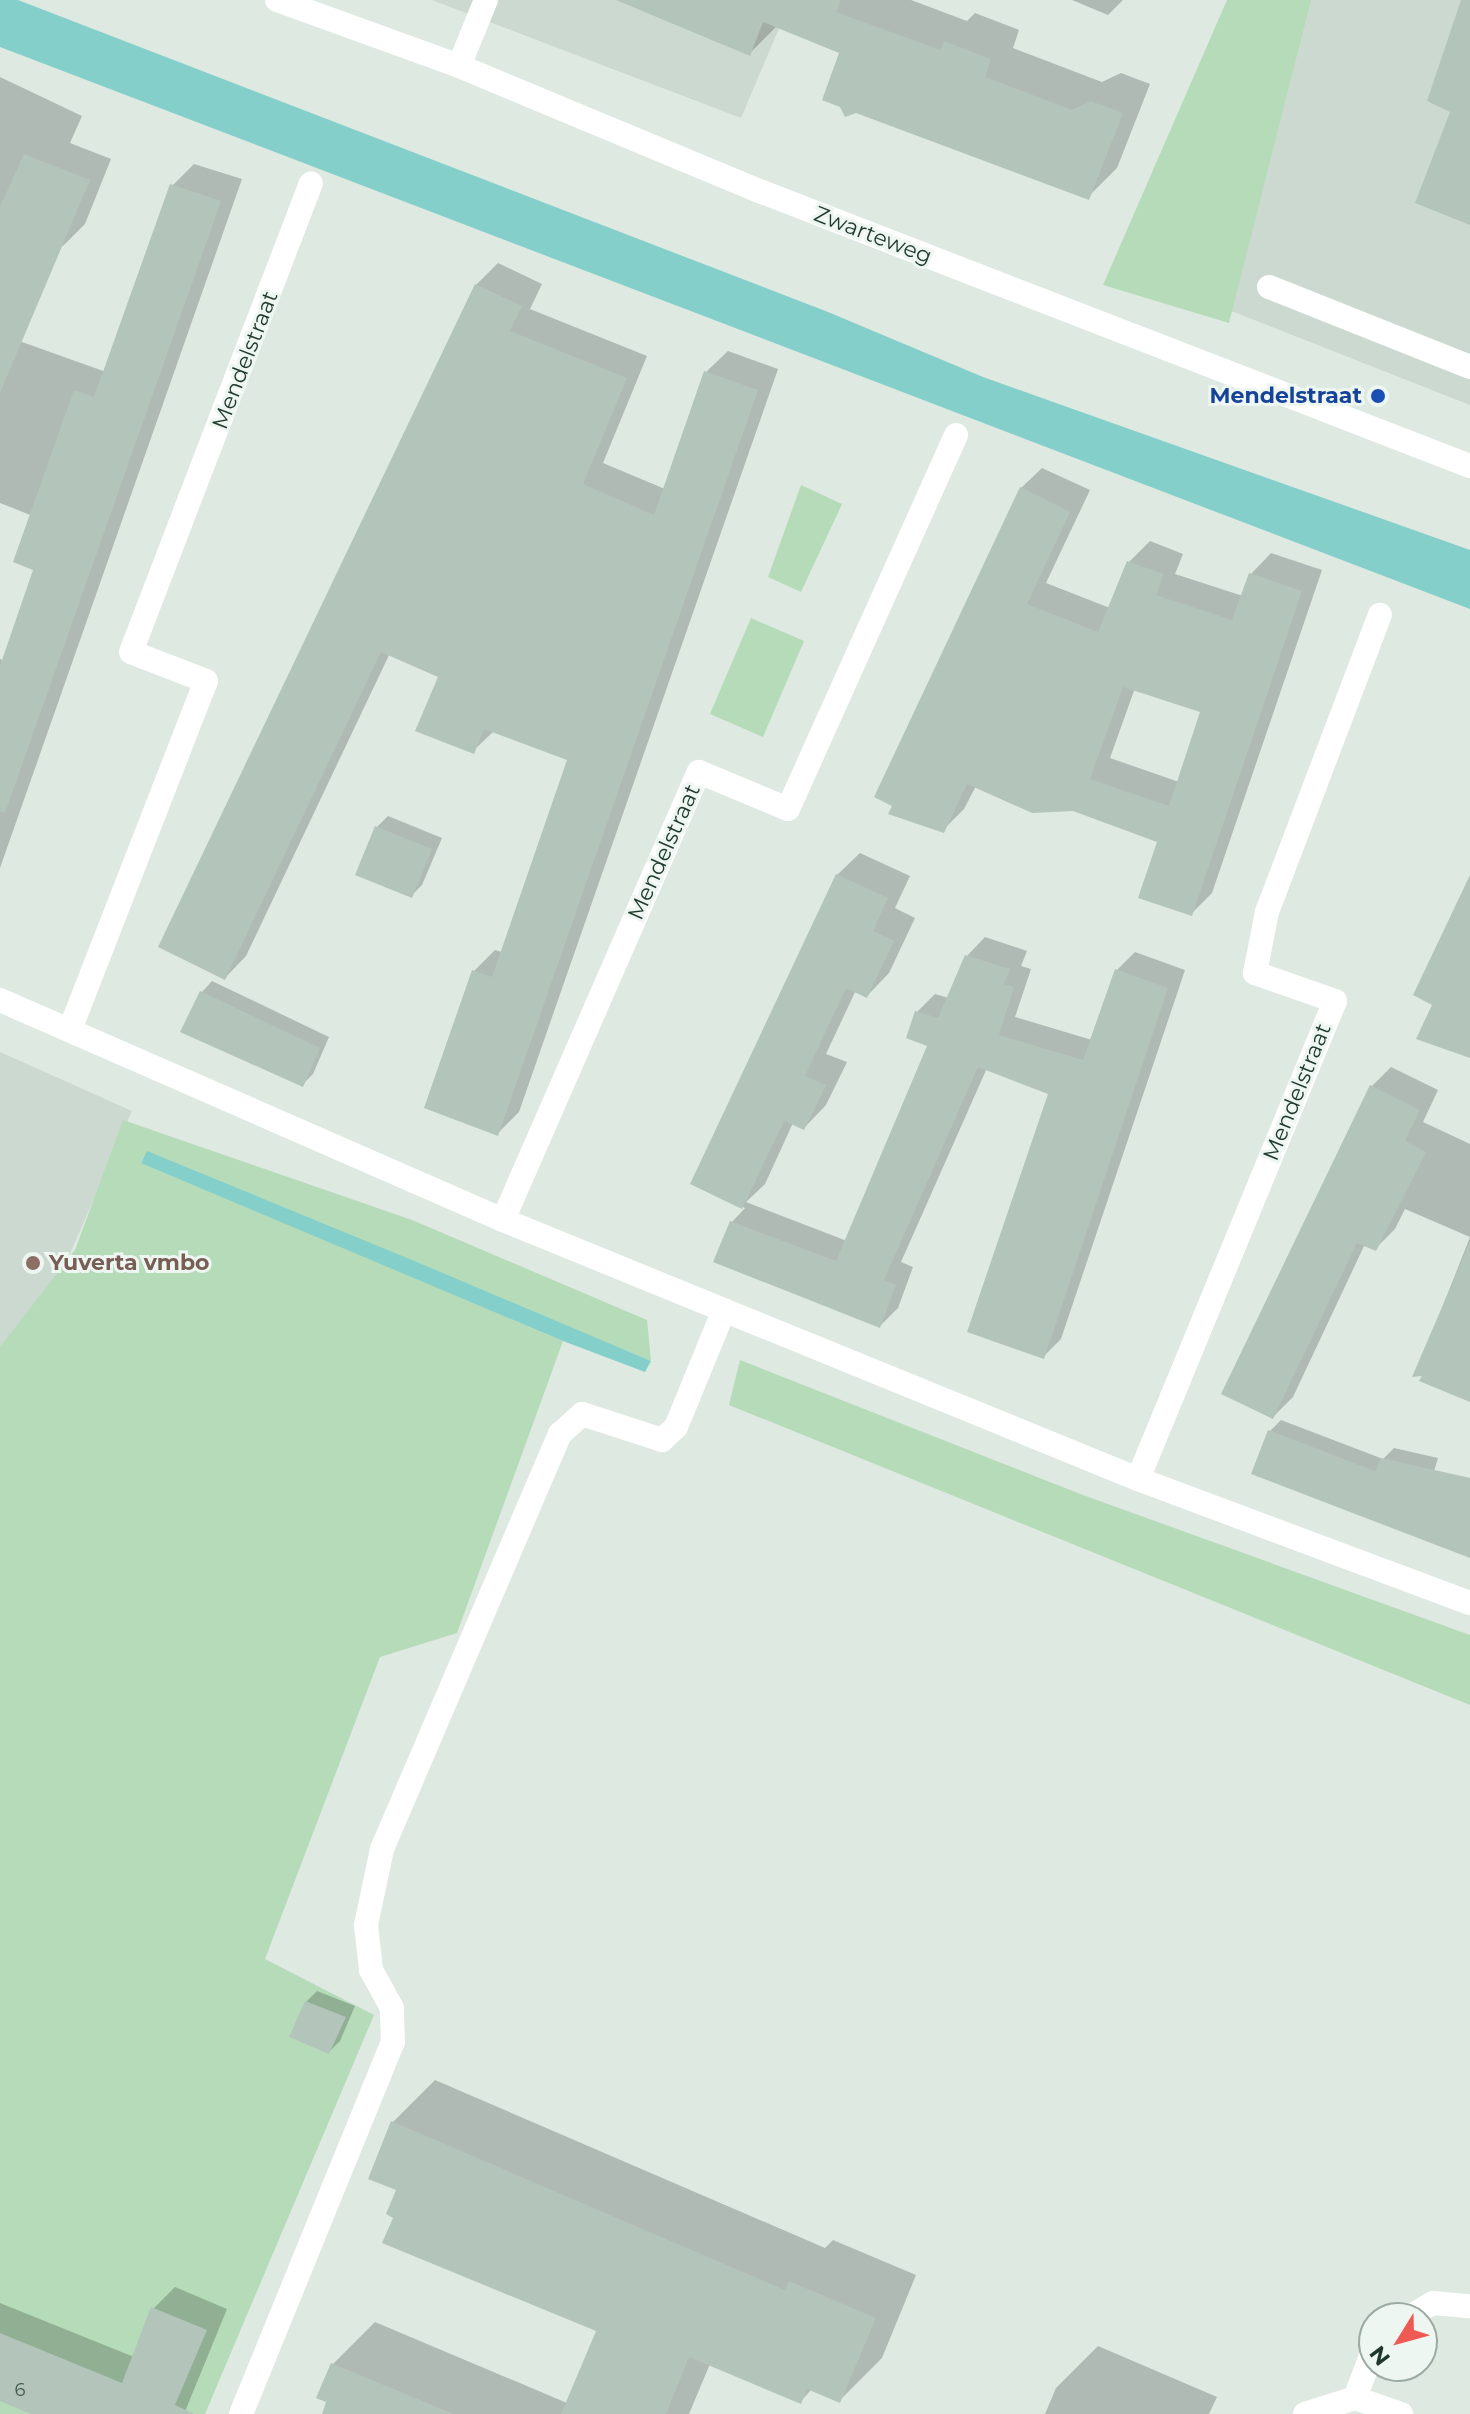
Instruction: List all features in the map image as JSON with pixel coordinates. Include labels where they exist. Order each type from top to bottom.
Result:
[{"type":"street","name":"Zwarteweg","points":[[277,0],[459,66],[762,192],[1470,466]]},
{"type":"street","points":[[459,66],[486,0]]},
{"type":"street","name":"Mendelstraat","points":[[71,1027],[206,681],[131,652],[311,183]]},
{"type":"street","points":[[1269,287],[1470,367]]},
{"type":"street","name":"Mendelstraat","points":[[503,1220],[699,772],[788,809],[956,435]]},
{"type":"street","name":"Mendelstraat","points":[[1138,1479],[1335,1001],[1255,973],[1267,912],[1380,615]]},
{"type":"street","points":[[0,1000],[71,1027],[503,1220],[1138,1479],[1470,1603]]},
{"type":"street","points":[[241,2414],[393,2042],[392,2008],[371,1970],[366,1925],[382,1849],[560,1434],[582,1414],[662,1440],[676,1427],[724,1310]]},
{"type":"street","points":[[1438,2303],[1470,2306]]},
{"type":"street","points":[[1355,2398],[1361,2382]]},
{"type":"street","points":[[1305,2414],[1355,2398],[1401,2414]]},
{"type":"shaded area","points":[[432,0],[791,0],[741,118]]},
{"type":"shaded area","points":[[1246,0],[1470,0],[1470,405],[1132,272]]},
{"type":"shaded area","name":"Yuverta vmbo","points":[[0,1052],[132,1111],[0,1415]]},
{"type":"green space","points":[[1227,0],[1311,0],[1229,323],[1103,285]]},
{"type":"green space","points":[[801,485],[842,504],[801,592],[768,577]]},
{"type":"green space","points":[[751,618],[804,641],[763,737],[710,714]]},
{"type":"green space","points":[[123,1120],[412,1220],[647,1320],[651,1361],[147,1152],[141,1162],[563,1341],[457,1633],[380,1657],[265,1959],[374,2015],[205,2414],[0,2414],[0,1347],[75,1250]]},
{"type":"green space","points":[[740,1360],[1083,1495],[1470,1635],[1470,1705],[729,1405]]},
{"type":"water","points":[[0,0],[18,0],[828,312],[983,377],[1470,550],[1470,609],[0,47]]},
{"type":"water","points":[[147,1151],[651,1361],[645,1372],[563,1341],[141,1163]]},
{"type":"building","points":[[616,0],[841,0],[836,12],[940,50],[944,41],[991,59],[985,77],[1072,110],[1091,101],[1123,113],[1089,200],[856,113],[845,117],[840,107],[822,100],[839,53],[763,22],[750,56]]},
{"type":"building","points":[[1461,0],[1470,0],[1470,225],[1415,203],[1450,112],[1427,101]]},
{"type":"building","points":[[24,154],[90,180],[0,393],[0,207]]},
{"type":"building","points":[[170,184],[221,201],[5,813],[0,812],[0,666],[33,570],[13,562],[74,390],[94,397]]},
{"type":"building","points":[[475,284],[522,306],[510,331],[627,378],[583,484],[654,515],[704,371],[758,390],[498,1136],[424,1108],[472,970],[492,977],[567,760],[484,729],[474,754],[415,731],[438,677],[381,652],[225,980],[158,947]]},
{"type":"building","points":[[1020,487],[1070,512],[1027,604],[1098,632],[1127,561],[1164,574],[1156,595],[1232,620],[1249,573],[1302,591],[1192,916],[1138,898],[1157,842],[1073,811],[1032,813],[967,784],[944,833],[888,814],[892,806],[874,797]],"holes":[[[1123,687],[1200,712],[1169,806],[1090,779]]]},
{"type":"building","points":[[375,826],[432,849],[412,898],[355,875]]},
{"type":"building","points":[[836,874],[888,898],[873,931],[894,941],[867,998],[846,988],[805,1076],[826,1085],[804,1130],[784,1121],[742,1209],[690,1184]]},
{"type":"building","points":[[1470,875],[1470,1058],[1416,1039],[1432,1005],[1413,995]]},
{"type":"building","points":[[965,955],[1010,969],[1004,984],[1014,987],[999,1035],[1083,1060],[1115,969],[1168,988],[1044,1359],[967,1332],[1048,1094],[978,1067],[884,1280],[896,1285],[880,1328],[713,1262],[730,1221],[836,1261],[927,1046],[906,1038],[915,1011],[938,1018]]},
{"type":"building","points":[[200,991],[320,1048],[303,1087],[180,1032]]},
{"type":"building","points":[[1370,1085],[1420,1110],[1405,1141],[1426,1152],[1376,1251],[1357,1243],[1273,1419],[1221,1394]]},
{"type":"building","points":[[1470,1242],[1470,1402],[1419,1381],[1422,1376],[1412,1377]]},
{"type":"building","points":[[1268,1430],[1375,1471],[1381,1458],[1470,1478],[1470,1558],[1251,1474]]},
{"type":"building","points":[[305,2001],[346,2017],[329,2054],[289,2037]]},
{"type":"building","points":[[391,2121],[785,2290],[789,2281],[876,2318],[840,2403],[807,2389],[801,2404],[689,2357],[666,2414],[561,2414],[596,2331],[382,2243],[393,2218],[386,2214],[396,2190],[368,2179]]},
{"type":"building","points":[[151,2307],[207,2330],[175,2405],[194,2414],[31,2414],[0,2401],[0,2333],[122,2383]]},
{"type":"building","points":[[331,2363],[451,2414],[322,2414],[326,2402],[316,2398]]},
{"type":"place","name":"Mendelstraat","points":[[1378,396]]},
{"type":"place","name":"Yuverta vmbo","points":[[33,1263]]}]
